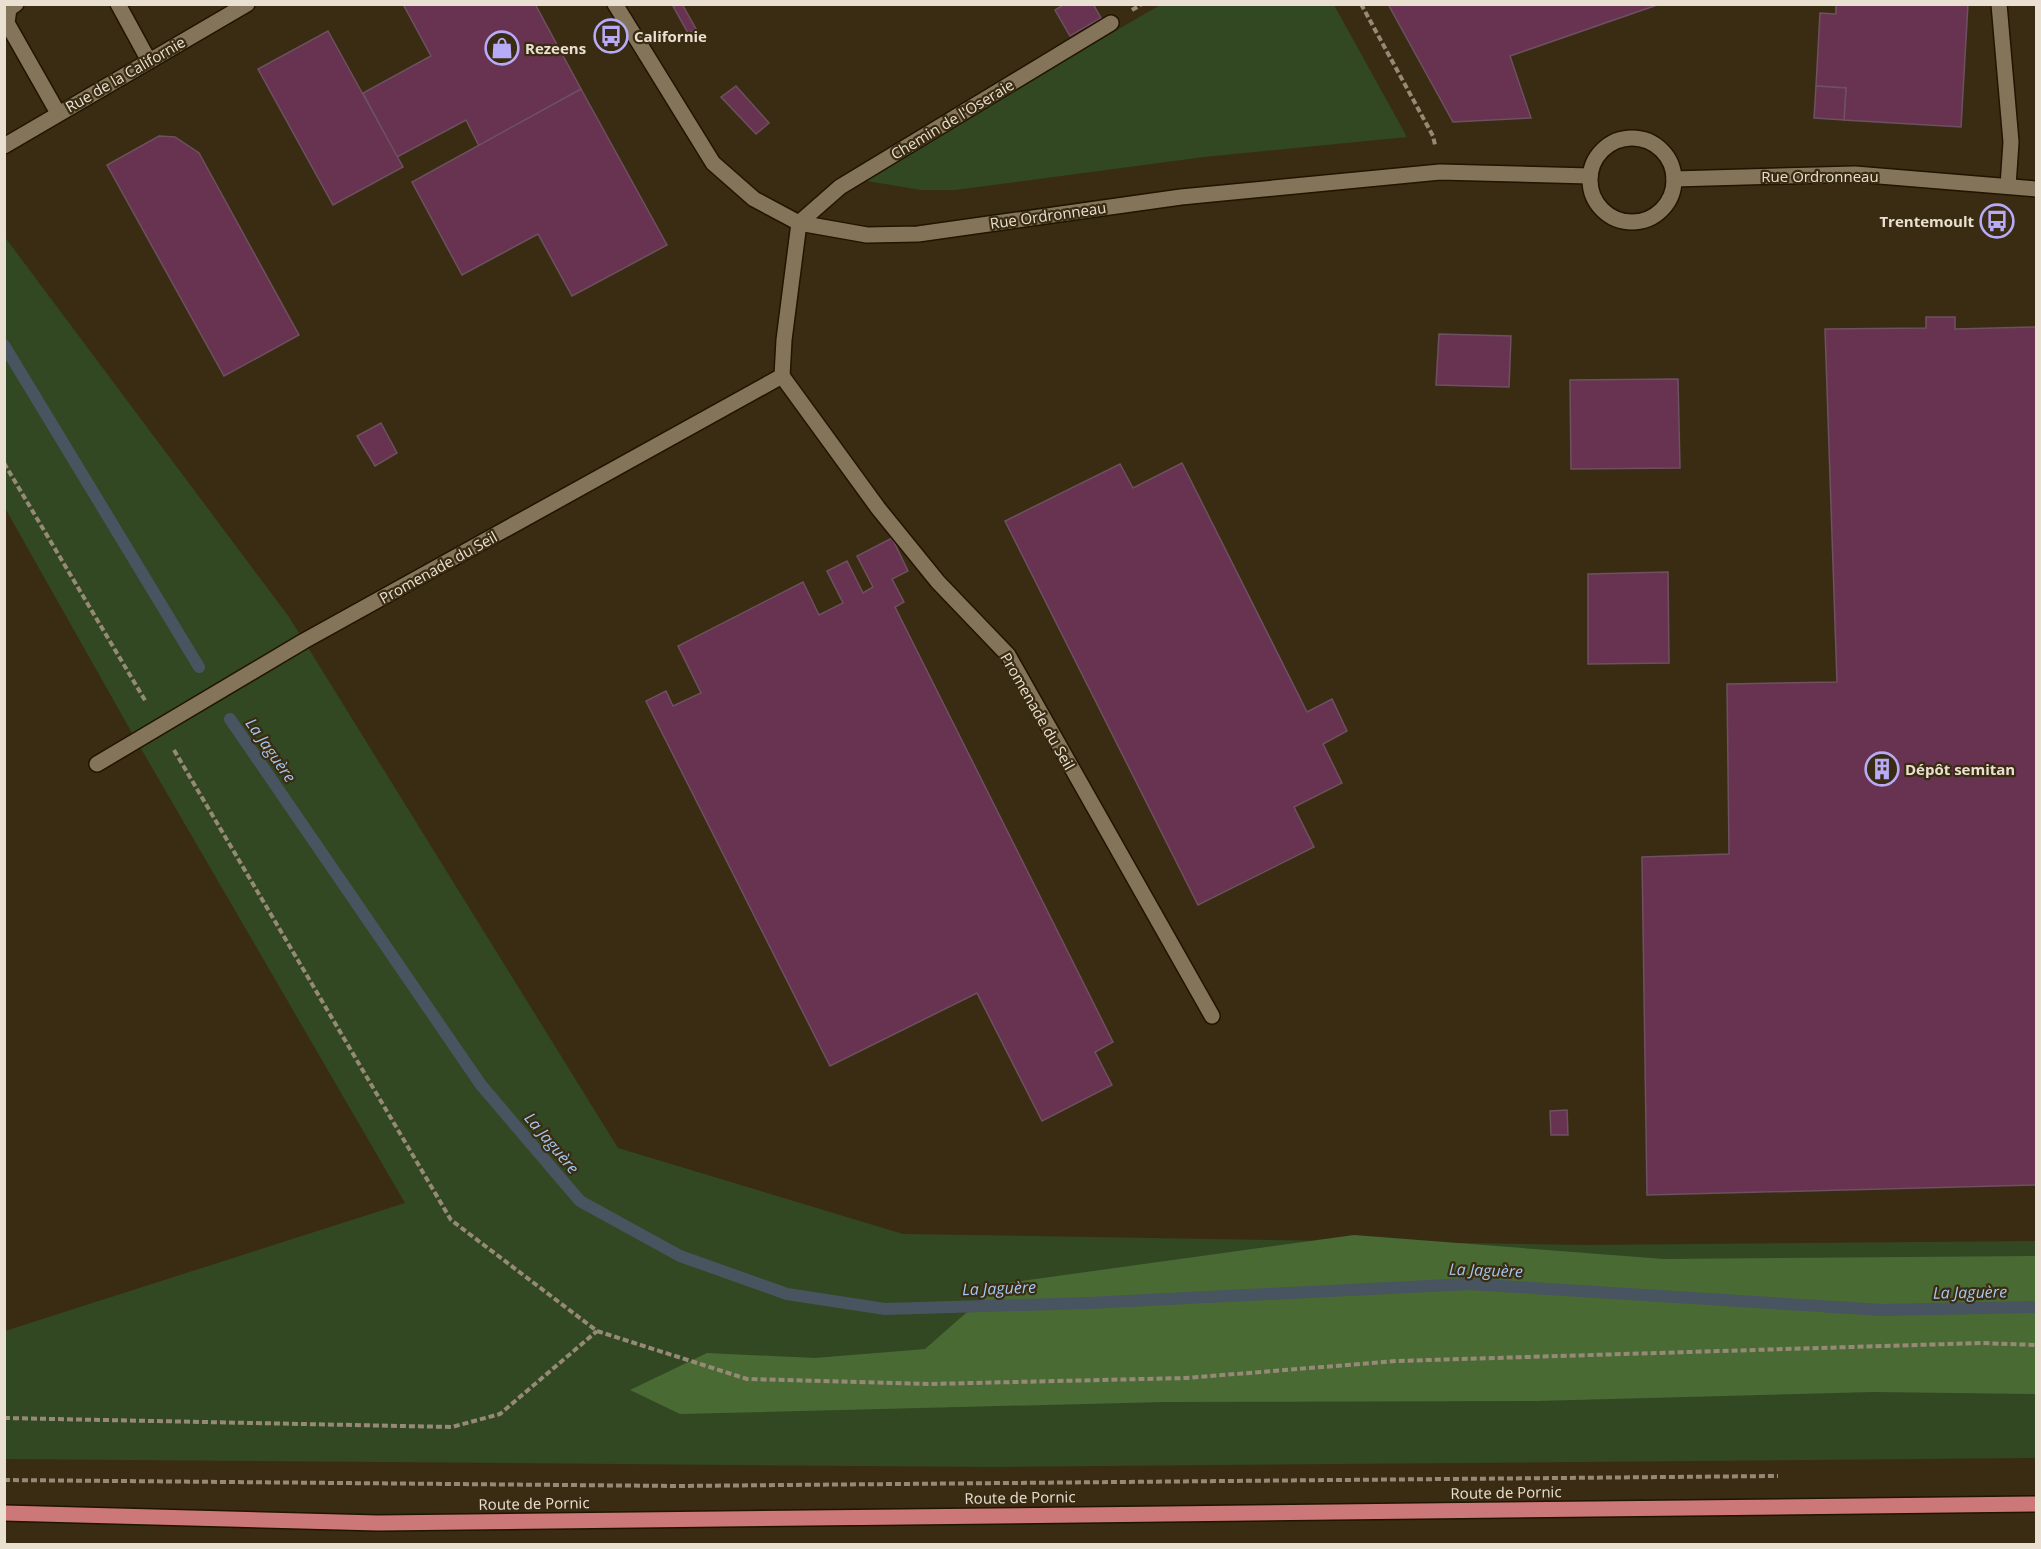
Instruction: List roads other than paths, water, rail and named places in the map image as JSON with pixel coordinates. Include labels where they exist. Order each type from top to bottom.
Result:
[{"type":"main road","name":"Route de Pornic","points":[[4,1513],[378,1523],[2037,1504]]},
{"type":"street","points":[[118,4],[149,61]]},
{"type":"street","name":"Rue de la Californie","points":[[4,146],[247,4]]},
{"type":"street","name":"Rue Ordronneau","points":[[615,4],[640,49],[713,163],[754,199],[799,223],[867,235],[918,234],[1181,197],[1440,172],[1590,176]]},
{"type":"street","points":[[1999,4],[2011,142],[2008,186]]},
{"type":"street","points":[[13,7],[7,23],[58,113]]},
{"type":"street","name":"Chemin de l'Oseraie","points":[[799,223],[840,187],[1111,23]]},
{"type":"street","points":[[1629,138],[1645,140],[1659,147],[1669,158],[1674,179],[1672,194],[1664,207],[1647,219],[1631,222],[1615,218],[1603,211],[1593,195],[1590,176],[1600,152],[1613,142],[1629,138]]},
{"type":"street","name":"Rue Ordronneau","points":[[1674,179],[1855,174],[2037,189]]},
{"type":"street","points":[[783,376],[784,340],[799,223]]},
{"type":"street","name":"Promenade du Seil","points":[[97,764],[304,641],[783,376],[878,508],[938,582],[1008,655],[1212,1016]]},
{"type":"waterway","name":"La Jaguère","points":[[4,345],[199,667]]},
{"type":"waterway","name":"La Jaguère","points":[[230,719],[481,1085],[580,1201],[680,1256],[787,1294],[885,1309],[1088,1303],[1469,1284],[1882,1310],[2036,1307]]},
{"type":"place","name":"Californie","points":[[611,36]]},
{"type":"place","name":"Rezeens","points":[[502,48]]},
{"type":"place","name":"Trentemoult","points":[[1997,221]]},
{"type":"place","name":"Dépôt semitan","points":[[1882,769]]}]
